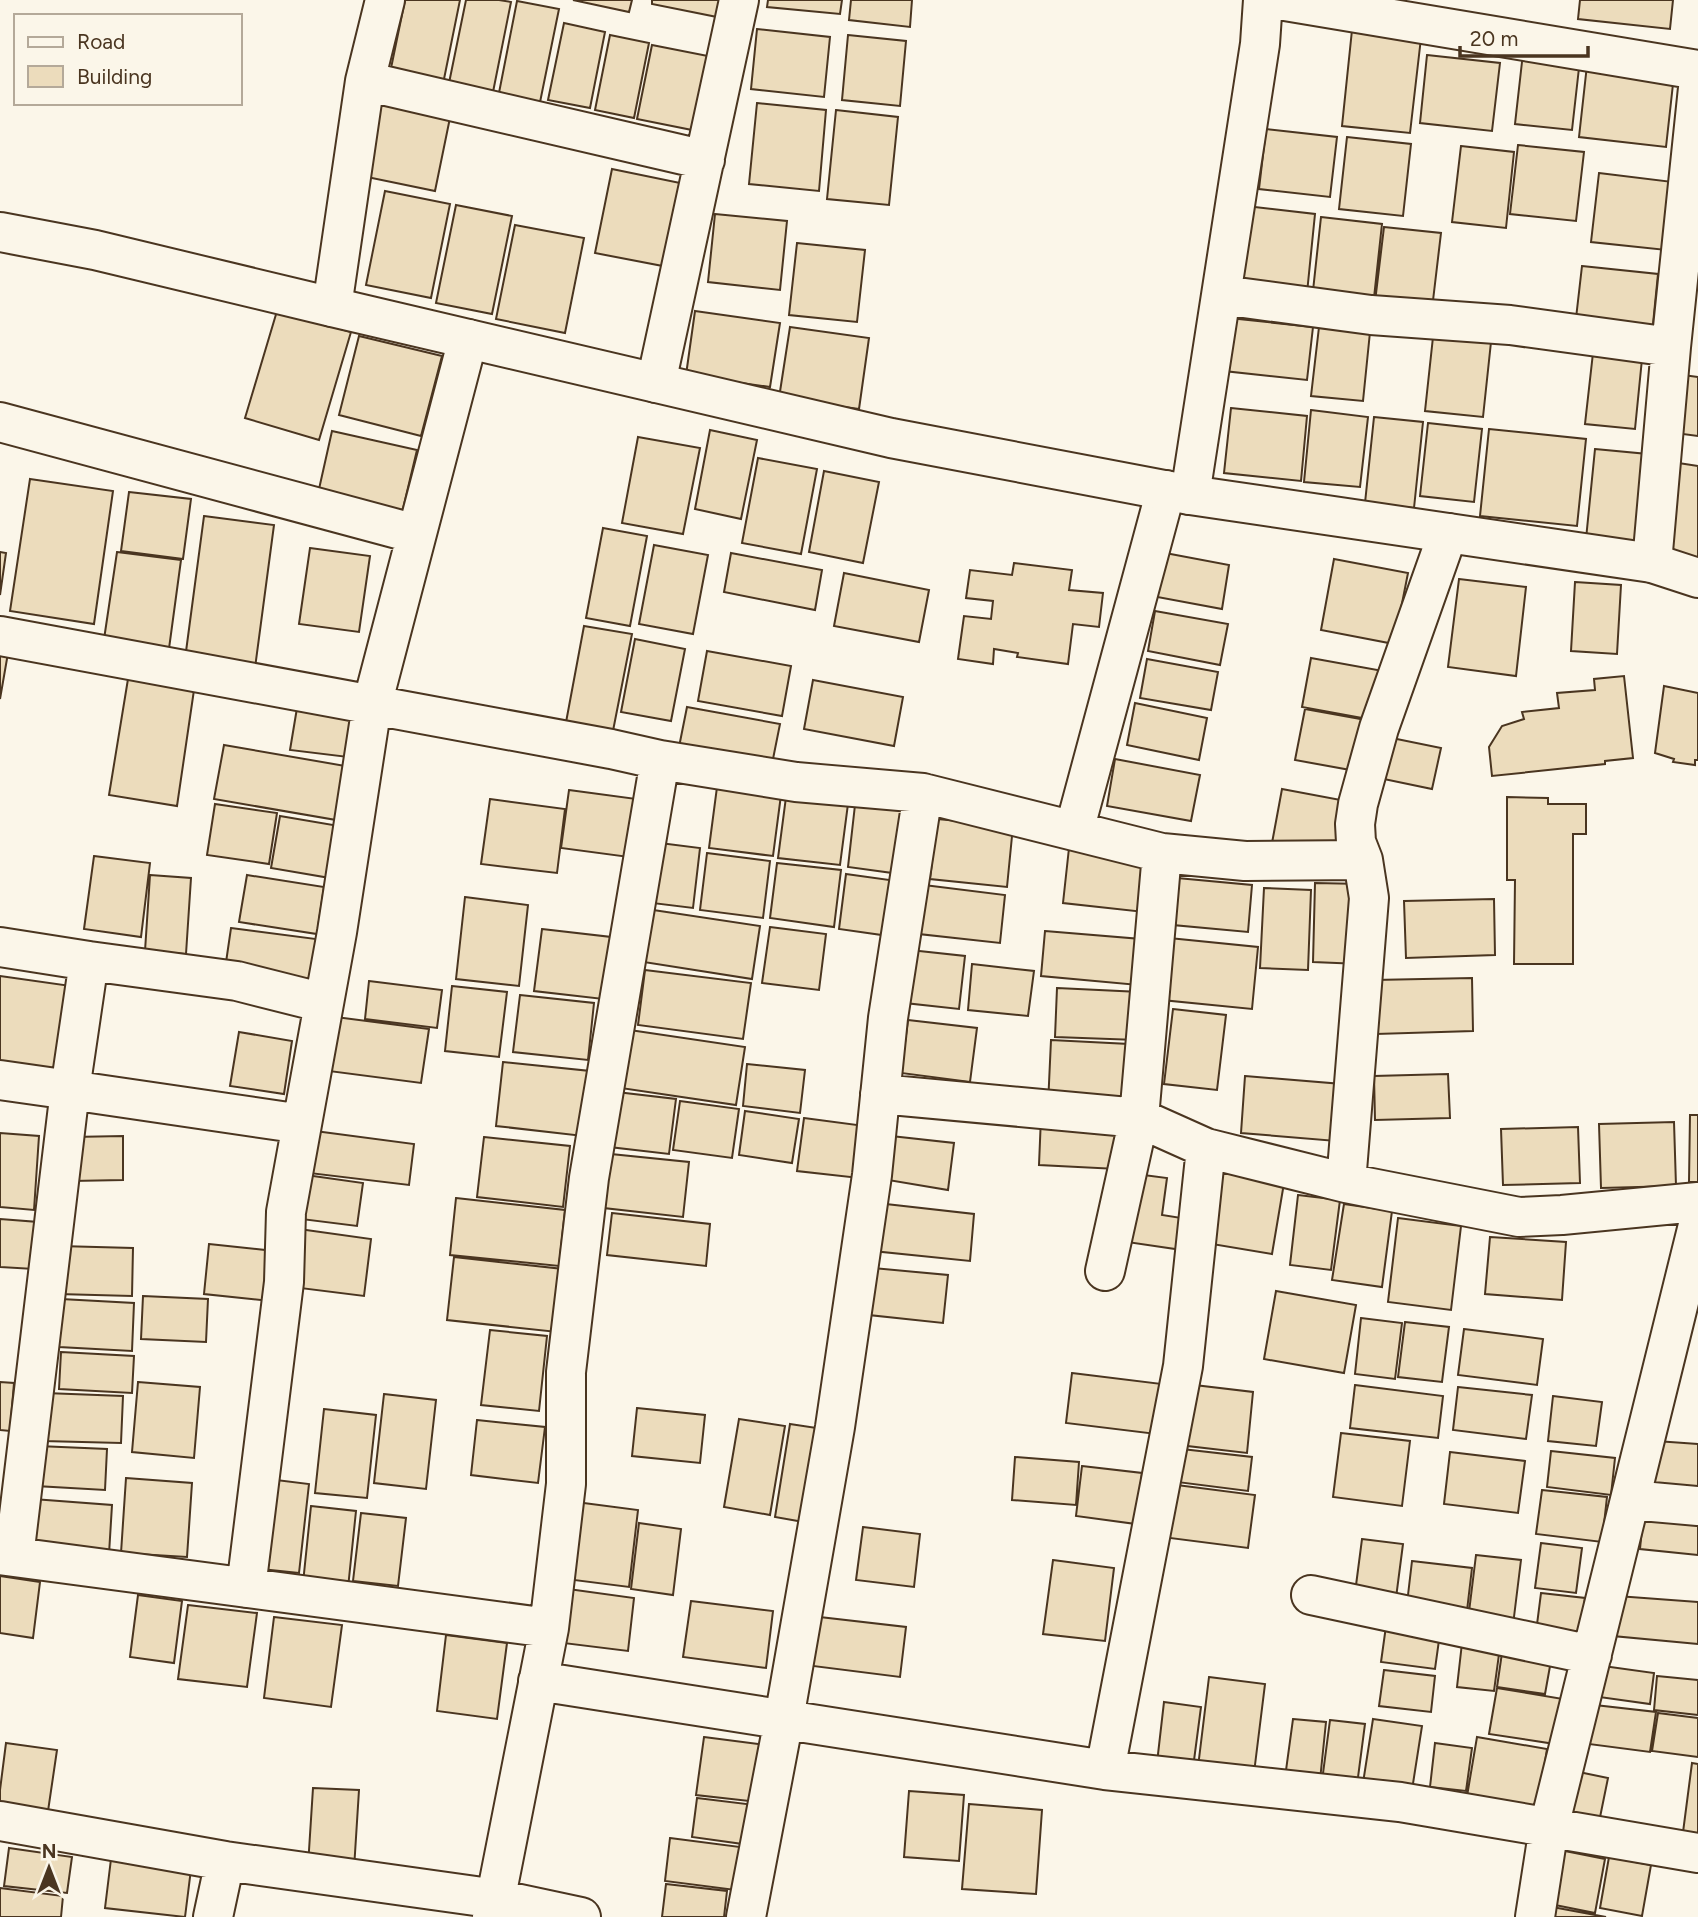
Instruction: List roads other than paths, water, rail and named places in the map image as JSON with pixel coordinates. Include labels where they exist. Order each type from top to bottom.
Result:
[{"type":"street","points":[[332,307],[365,81],[385,0]]},
{"type":"street","points":[[656,383],[739,0]]},
{"type":"street","points":[[1074,831],[1178,493],[1222,295],[1260,44],[1263,0]]},
{"type":"street","points":[[1279,0],[1698,70]]},
{"type":"street","points":[[365,81],[705,159]]},
{"type":"street","points":[[1652,563],[1698,88]]},
{"type":"street","points":[[0,232],[95,250],[891,438],[1178,493],[1652,563],[1698,578]]},
{"type":"street","points":[[1222,295],[1371,315],[1510,325],[1671,347]]},
{"type":"street","points":[[246,1588],[284,1282],[286,1212],[337,932],[372,705],[468,339]]},
{"type":"street","points":[[0,422],[416,534]]},
{"type":"street","points":[[1346,1183],[1369,898],[1363,860],[1356,842],[1355,824],[1379,727],[1448,533]]},
{"type":"street","points":[[0,636],[660,760],[796,782],[923,793],[1161,853],[1245,861],[1363,860]]},
{"type":"street","points":[[495,1908],[549,1628],[566,1484],[566,1372],[589,1178],[660,760]]},
{"type":"street","points":[[746,1917],[835,1427],[872,1175],[888,1018],[923,793]]},
{"type":"street","points":[[1105,1271],[1139,1118],[1161,853]]},
{"type":"street","points":[[0,947],[237,981],[324,1003]]},
{"type":"street","points":[[89,961],[7,1556],[549,1628]]},
{"type":"street","points":[[0,1080],[302,1124]]},
{"type":"street","points":[[880,1094],[1139,1118],[1206,1148],[1346,1183],[1519,1217],[1698,1202]]},
{"type":"street","points":[[1105,1770],[1183,1366],[1206,1148]]},
{"type":"street","points":[[1535,1917],[1549,1827],[1698,1225]]},
{"type":"street","points":[[1630,1500],[1698,1506]]},
{"type":"street","points":[[1311,1595],[1592,1655]]},
{"type":"street","points":[[538,1681],[1105,1770],[1400,1802],[1698,1853]]},
{"type":"street","points":[[0,1821],[495,1908],[581,1917]]},
{"type":"street","points":[[213,1917],[226,1861]]}]
